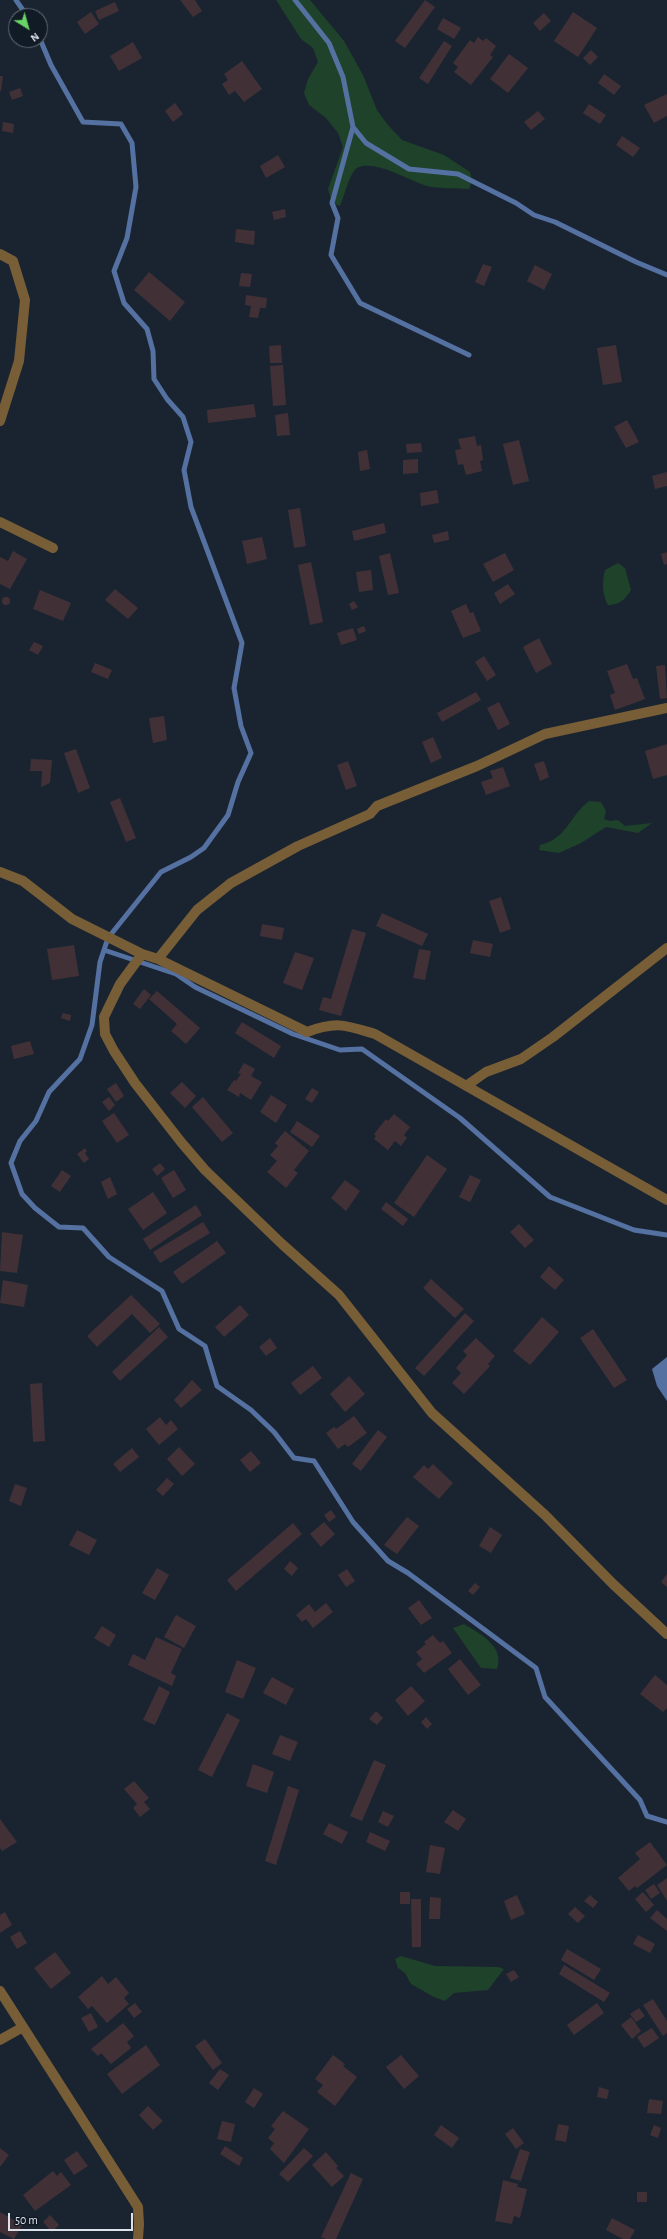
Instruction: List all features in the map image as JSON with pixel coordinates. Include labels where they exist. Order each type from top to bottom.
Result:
[{"type":"street","points":[[0,254],[14,261],[25,300],[19,361],[0,421]]},
{"type":"street","points":[[0,522],[54,548]]},
{"type":"street","points":[[158,959],[197,910],[231,883],[298,846],[370,814],[377,806],[477,766],[545,734],[667,708]]},
{"type":"street","points":[[0,872],[23,881],[72,920],[142,954],[158,959],[306,1032],[325,1026],[342,1024],[375,1034],[667,1200]]},
{"type":"street","points":[[466,1086],[486,1072],[520,1059],[553,1037],[667,948]]},
{"type":"street","points":[[142,954],[120,984],[104,1016],[105,1034],[114,1051],[144,1095],[181,1142],[206,1170],[282,1244],[339,1295],[432,1413],[545,1515],[613,1584],[667,1634]]},
{"type":"street","points":[[0,1991],[138,2207],[138,2239]]},
{"type":"street","points":[[0,2040],[23,2027]]},
{"type":"green space","points":[[276,0],[310,0],[344,41],[363,75],[377,110],[388,125],[402,140],[444,155],[470,172],[472,181],[469,189],[427,186],[382,168],[364,166],[354,170],[340,206],[332,203],[328,189],[343,147],[338,133],[326,118],[309,105],[304,93],[308,79],[318,62],[313,48],[301,39]]},
{"type":"green space","points":[[618,563],[625,568],[631,590],[621,601],[608,605],[603,588],[605,570]]},
{"type":"green space","points":[[589,801],[601,802],[606,811],[604,819],[610,821],[618,820],[625,826],[652,823],[638,833],[606,827],[581,843],[559,853],[539,850],[540,845],[549,842],[563,832],[582,807]]},
{"type":"green space","points":[[464,1624],[484,1637],[494,1647],[499,1661],[497,1669],[481,1668],[453,1628]]},
{"type":"green space","points":[[401,1956],[435,1966],[498,1967],[504,1969],[488,1990],[454,1993],[445,2001],[434,1997],[411,1984],[405,1973],[398,1968],[395,1959]]},
{"type":"water","points":[[667,1357],[667,1401],[657,1386],[652,1369]]},
{"type":"building","points":[[180,0],[195,0],[202,11],[193,17]]},
{"type":"building","points":[[425,0],[435,7],[405,48],[395,41]]},
{"type":"building","points":[[115,2],[119,11],[99,20],[95,11]]},
{"type":"building","points":[[91,12],[99,24],[85,34],[77,22]]},
{"type":"building","points":[[573,12],[597,28],[578,57],[554,41]]},
{"type":"building","points":[[544,13],[551,21],[540,31],[533,23]]},
{"type":"building","points":[[443,18],[461,28],[454,39],[437,29]]},
{"type":"building","points":[[478,37],[483,41],[486,38],[496,46],[490,55],[493,57],[471,85],[454,72],[458,67],[453,63],[470,40],[474,43]]},
{"type":"building","points":[[444,41],[452,46],[428,84],[419,78]]},
{"type":"building","points":[[133,42],[142,58],[119,71],[110,56]]},
{"type":"building","points":[[591,50],[598,57],[590,65],[583,58]]},
{"type":"building","points":[[509,54],[528,68],[508,93],[490,79]]},
{"type":"building","points":[[242,61],[262,89],[244,102],[235,91],[229,95],[222,84],[228,80],[224,74]]},
{"type":"building","points":[[604,74],[621,86],[614,95],[598,83]]},
{"type":"building","points":[[0,76],[3,76],[1,91],[0,91]]},
{"type":"building","points":[[20,88],[23,96],[12,100],[9,92]]},
{"type":"building","points":[[667,94],[667,116],[654,123],[644,105]]},
{"type":"building","points":[[175,103],[183,114],[173,122],[165,111]]},
{"type":"building","points":[[589,104],[606,115],[600,124],[583,113]]},
{"type":"building","points":[[538,111],[545,119],[531,130],[524,122]]},
{"type":"building","points":[[3,122],[14,124],[13,133],[2,131]]},
{"type":"building","points":[[622,136],[640,148],[633,157],[616,145]]},
{"type":"building","points":[[278,155],[285,167],[266,178],[260,166]]},
{"type":"building","points":[[285,209],[286,217],[274,220],[272,212]]},
{"type":"building","points":[[236,229],[255,231],[254,245],[235,242]]},
{"type":"building","points":[[483,264],[492,267],[484,286],[475,282]]},
{"type":"building","points":[[535,265],[552,274],[544,290],[527,281]]},
{"type":"building","points":[[149,272],[185,302],[170,321],[134,290]]},
{"type":"building","points":[[241,273],[252,274],[250,287],[239,286]]},
{"type":"building","points":[[246,295],[267,298],[266,308],[260,308],[258,318],[249,317],[251,306],[245,305]]},
{"type":"building","points":[[281,345],[282,363],[270,363],[269,346]]},
{"type":"building","points":[[616,345],[622,382],[603,385],[597,348]]},
{"type":"building","points":[[283,365],[286,405],[273,406],[270,366]]},
{"type":"building","points":[[254,404],[256,417],[208,423],[207,410]]},
{"type":"building","points":[[288,413],[290,435],[277,436],[275,415]]},
{"type":"building","points":[[627,420],[639,442],[626,448],[614,427]]},
{"type":"building","points":[[475,436],[477,446],[481,445],[483,460],[480,461],[482,471],[466,475],[463,464],[458,465],[455,450],[461,449],[458,439]]},
{"type":"building","points":[[519,440],[529,481],[513,485],[503,444]]},
{"type":"building","points":[[421,443],[422,452],[407,453],[406,444]]},
{"type":"building","points":[[367,450],[370,469],[360,471],[358,452]]},
{"type":"building","points":[[418,459],[418,473],[403,474],[403,460]]},
{"type":"building","points":[[667,472],[667,486],[655,489],[652,476]]},
{"type":"building","points":[[437,490],[439,503],[421,506],[420,493]]},
{"type":"building","points":[[300,508],[306,546],[294,548],[288,510]]},
{"type":"building","points":[[384,523],[386,533],[354,541],[352,531]]},
{"type":"building","points":[[448,531],[449,540],[434,543],[432,535]]},
{"type":"building","points":[[262,537],[267,559],[247,564],[242,541]]},
{"type":"building","points":[[13,551],[27,559],[10,589],[0,584],[0,557],[8,561]]},
{"type":"building","points":[[667,552],[667,564],[664,565],[661,554]]},
{"type":"building","points":[[390,553],[399,593],[388,595],[379,556]]},
{"type":"building","points":[[505,553],[514,570],[493,582],[483,564]]},
{"type":"building","points":[[311,562],[323,622],[310,625],[298,565]]},
{"type":"building","points":[[371,570],[373,590],[359,592],[356,572]]},
{"type":"building","points":[[508,584],[515,594],[500,604],[494,593]]},
{"type":"building","points":[[115,589],[138,608],[128,619],[105,600]]},
{"type":"building","points":[[40,590],[71,603],[63,621],[33,609]]},
{"type":"building","points":[[4,597],[8,597],[10,601],[8,605],[4,605],[2,603],[2,599]]},
{"type":"building","points":[[354,601],[358,607],[352,610],[349,604]]},
{"type":"building","points":[[466,604],[470,613],[473,612],[481,631],[463,638],[451,611]]},
{"type":"building","points":[[364,626],[366,631],[359,634],[357,629]]},
{"type":"building","points":[[353,628],[357,640],[341,645],[337,633]]},
{"type":"building","points":[[539,638],[552,664],[536,673],[523,647]]},
{"type":"building","points":[[34,642],[43,646],[38,655],[29,650]]},
{"type":"building","points":[[484,656],[496,675],[487,681],[475,662]]},
{"type":"building","points":[[95,663],[112,670],[108,679],[91,672]]},
{"type":"building","points":[[627,664],[633,679],[637,678],[645,699],[615,710],[610,695],[615,693],[607,671]]},
{"type":"building","points":[[665,665],[667,698],[660,699],[656,666]]},
{"type":"building","points":[[476,692],[481,700],[442,722],[437,713]]},
{"type":"building","points":[[499,702],[510,724],[498,730],[487,708]]},
{"type":"building","points":[[164,716],[167,740],[153,743],[149,718]]},
{"type":"building","points":[[433,737],[442,758],[431,763],[422,742]]},
{"type":"building","points":[[667,744],[667,775],[653,779],[645,751]]},
{"type":"building","points":[[76,749],[90,788],[78,793],[64,753]]},
{"type":"building","points":[[31,759],[52,760],[50,783],[41,787],[42,771],[30,771]]},
{"type":"building","points":[[348,761],[357,786],[346,790],[337,765]]},
{"type":"building","points":[[544,761],[549,777],[540,781],[534,764]]},
{"type":"building","points":[[503,767],[510,786],[486,795],[481,782],[493,778],[490,771]]},
{"type":"building","points":[[120,798],[136,838],[126,842],[110,802]]},
{"type":"building","points":[[501,897],[511,929],[500,933],[489,901]]},
{"type":"building","points":[[382,913],[428,934],[422,946],[376,926]]},
{"type":"building","points":[[262,924],[284,928],[282,940],[260,936]]},
{"type":"building","points":[[352,929],[366,933],[341,1016],[319,1010],[323,997],[331,999]]},
{"type":"building","points":[[473,940],[493,944],[490,957],[470,953]]},
{"type":"building","points":[[74,945],[79,976],[52,980],[47,949]]},
{"type":"building","points":[[419,949],[431,951],[425,980],[413,978]]},
{"type":"building","points":[[295,952],[314,958],[302,990],[283,983]]},
{"type":"building","points":[[144,989],[151,995],[140,1009],[133,1004]]},
{"type":"building","points":[[157,991],[200,1028],[186,1044],[171,1031],[177,1024],[149,999]]},
{"type":"building","points":[[63,1013],[71,1015],[70,1021],[61,1018]]},
{"type":"building","points":[[242,1022],[281,1046],[274,1058],[235,1033]]},
{"type":"building","points":[[30,1041],[34,1054],[14,1059],[11,1046]]},
{"type":"building","points":[[244,1063],[255,1069],[251,1076],[262,1082],[251,1100],[240,1093],[239,1097],[227,1090],[234,1080],[236,1081],[241,1074],[238,1073]]},
{"type":"building","points":[[182,1082],[196,1096],[185,1108],[170,1093]]},
{"type":"building","points":[[116,1083],[124,1096],[116,1102],[107,1089]]},
{"type":"building","points":[[312,1088],[319,1092],[312,1103],[305,1099]]},
{"type":"building","points":[[271,1095],[287,1105],[276,1123],[260,1112]]},
{"type":"building","points":[[109,1097],[115,1105],[109,1111],[102,1102]]},
{"type":"building","points":[[203,1097],[233,1133],[222,1142],[192,1107]]},
{"type":"building","points":[[114,1113],[129,1135],[117,1143],[102,1121]]},
{"type":"building","points":[[394,1114],[410,1127],[404,1135],[407,1138],[401,1146],[395,1141],[388,1150],[374,1139],[376,1136],[374,1134],[386,1119],[388,1121]]},
{"type":"building","points":[[297,1121],[320,1136],[312,1147],[290,1132]]},
{"type":"building","points":[[285,1131],[309,1151],[294,1170],[298,1173],[286,1188],[267,1172],[277,1161],[270,1155],[278,1146],[275,1143]]},
{"type":"building","points":[[85,1148],[87,1151],[85,1153],[89,1159],[84,1163],[77,1154]]},
{"type":"building","points":[[427,1155],[447,1169],[414,1217],[394,1203]]},
{"type":"building","points":[[160,1163],[165,1169],[157,1176],[152,1169]]},
{"type":"building","points":[[62,1170],[71,1176],[60,1192],[51,1186]]},
{"type":"building","points":[[174,1170],[186,1190],[173,1198],[161,1178]]},
{"type":"building","points":[[470,1175],[481,1180],[470,1202],[459,1197]]},
{"type":"building","points":[[110,1177],[117,1194],[108,1199],[101,1182]]},
{"type":"building","points":[[345,1180],[360,1191],[346,1211],[331,1198]]},
{"type":"building","points":[[153,1192],[167,1213],[143,1230],[128,1209]]},
{"type":"building","points":[[386,1202],[408,1219],[403,1226],[381,1209]]},
{"type":"building","points":[[196,1205],[202,1215],[150,1250],[143,1239]]},
{"type":"building","points":[[203,1222],[210,1233],[160,1263],[153,1252]]},
{"type":"building","points":[[519,1224],[534,1240],[525,1248],[510,1232]]},
{"type":"building","points":[[2,1232],[23,1235],[17,1273],[0,1271]]},
{"type":"building","points":[[217,1241],[226,1253],[182,1284],[173,1272]]},
{"type":"building","points":[[549,1266],[564,1280],[555,1290],[540,1277]]},
{"type":"building","points":[[431,1279],[464,1309],[455,1318],[423,1288]]},
{"type":"building","points":[[3,1280],[28,1285],[24,1307],[0,1303]]},
{"type":"building","points":[[131,1295],[160,1324],[150,1333],[132,1314],[97,1347],[87,1336]]},
{"type":"building","points":[[240,1305],[249,1315],[224,1337],[215,1327]]},
{"type":"building","points":[[465,1313],[474,1321],[424,1376],[415,1368]]},
{"type":"building","points":[[542,1317],[559,1332],[530,1365],[513,1351]]},
{"type":"building","points":[[159,1327],[168,1337],[120,1381],[112,1372]]},
{"type":"building","points":[[593,1329],[627,1380],[614,1388],[580,1338]]},
{"type":"building","points":[[270,1338],[277,1348],[266,1356],[259,1347]]},
{"type":"building","points":[[476,1338],[495,1356],[488,1364],[490,1366],[464,1394],[452,1383],[461,1373],[456,1368],[467,1355],[463,1351]]},
{"type":"building","points":[[313,1366],[322,1378],[300,1395],[291,1383]]},
{"type":"building","points":[[349,1376],[365,1394],[345,1412],[330,1394]]},
{"type":"building","points":[[192,1380],[202,1390],[181,1408],[174,1400]]},
{"type":"building","points":[[42,1383],[45,1441],[33,1442],[30,1384]]},
{"type":"building","points":[[354,1416],[367,1433],[348,1447],[345,1444],[338,1449],[326,1433],[334,1427],[336,1429]]},
{"type":"building","points":[[160,1417],[166,1425],[171,1420],[178,1429],[159,1445],[146,1429]]},
{"type":"building","points":[[378,1430],[387,1437],[361,1471],[352,1464]]},
{"type":"building","points":[[179,1447],[195,1464],[182,1476],[167,1459]]},
{"type":"building","points":[[132,1448],[139,1457],[120,1472],[113,1464]]},
{"type":"building","points":[[251,1451],[261,1463],[250,1472],[240,1460]]},
{"type":"building","points":[[433,1464],[453,1483],[439,1499],[413,1477],[424,1465],[428,1469]]},
{"type":"building","points":[[167,1478],[174,1484],[163,1496],[156,1490]]},
{"type":"building","points":[[15,1484],[27,1488],[21,1506],[9,1501]]},
{"type":"building","points":[[331,1510],[336,1517],[329,1522],[324,1515]]},
{"type":"building","points":[[407,1517],[419,1526],[397,1554],[384,1545]]},
{"type":"building","points":[[324,1522],[335,1534],[321,1547],[310,1534]]},
{"type":"building","points":[[293,1523],[302,1534],[236,1591],[227,1580]]},
{"type":"building","points":[[490,1527],[502,1535],[491,1553],[479,1546]]},
{"type":"building","points":[[77,1530],[97,1540],[89,1555],[69,1545]]},
{"type":"building","points":[[290,1561],[298,1568],[292,1576],[284,1569]]},
{"type":"building","points":[[157,1568],[169,1575],[155,1600],[142,1593]]},
{"type":"building","points":[[347,1569],[355,1581],[346,1587],[338,1575]]},
{"type":"building","points":[[667,1574],[667,1587],[661,1582]]},
{"type":"building","points":[[475,1583],[480,1587],[473,1595],[468,1591]]},
{"type":"building","points":[[419,1600],[432,1618],[421,1625],[408,1608]]},
{"type":"building","points":[[326,1603],[333,1612],[313,1628],[306,1619],[302,1622],[296,1615],[309,1604],[315,1612]]},
{"type":"building","points":[[176,1615],[196,1626],[184,1648],[164,1637]]},
{"type":"building","points":[[102,1626],[116,1635],[109,1647],[94,1638]]},
{"type":"building","points":[[433,1635],[440,1643],[443,1641],[452,1653],[424,1673],[416,1664],[422,1659],[416,1652],[426,1644],[424,1642]]},
{"type":"building","points":[[156,1637],[182,1649],[171,1673],[176,1676],[172,1686],[128,1665],[133,1654],[145,1660]]},
{"type":"building","points":[[460,1659],[481,1685],[468,1695],[448,1669]]},
{"type":"building","points":[[237,1660],[256,1668],[243,1699],[225,1692]]},
{"type":"building","points":[[655,1675],[667,1685],[667,1708],[663,1712],[640,1694]]},
{"type":"building","points":[[272,1677],[294,1689],[286,1705],[263,1693]]},
{"type":"building","points":[[159,1686],[170,1692],[155,1725],[143,1720]]},
{"type":"building","points":[[411,1686],[425,1701],[408,1716],[395,1700]]},
{"type":"building","points":[[376,1711],[383,1718],[377,1725],[369,1719]]},
{"type":"building","points":[[227,1713],[240,1720],[212,1777],[198,1770]]},
{"type":"building","points":[[426,1717],[432,1724],[427,1729],[421,1722]]},
{"type":"building","points":[[280,1735],[298,1742],[290,1761],[272,1754]]},
{"type":"building","points":[[374,1760],[386,1765],[362,1821],[350,1816]]},
{"type":"building","points":[[253,1764],[274,1772],[267,1793],[246,1786]]},
{"type":"building","points":[[134,1781],[149,1798],[144,1802],[150,1809],[140,1817],[133,1808],[137,1804],[124,1789]]},
{"type":"building","points":[[288,1786],[299,1790],[276,1865],[265,1861]]},
{"type":"building","points":[[453,1810],[466,1819],[458,1831],[444,1822]]},
{"type":"building","points":[[383,1811],[394,1816],[388,1827],[378,1822]]},
{"type":"building","points":[[0,1819],[17,1842],[2,1851],[0,1848]]},
{"type":"building","points":[[329,1823],[348,1832],[342,1844],[323,1834]]},
{"type":"building","points":[[370,1832],[390,1841],[385,1851],[366,1842]]},
{"type":"building","points":[[650,1842],[667,1865],[637,1888],[635,1886],[629,1891],[618,1878],[640,1859],[635,1853]]},
{"type":"building","points":[[430,1845],[445,1848],[440,1874],[426,1872]]},
{"type":"building","points":[[667,1878],[667,1901],[657,1885]]},
{"type":"building","points":[[654,1884],[660,1893],[651,1899],[645,1890]]},
{"type":"building","points":[[400,1892],[410,1892],[410,1904],[400,1904]]},
{"type":"building","points":[[643,1892],[654,1905],[646,1912],[635,1899]]},
{"type":"building","points":[[517,1895],[525,1914],[511,1920],[504,1901]]},
{"type":"building","points":[[590,1895],[598,1902],[593,1908],[584,1901]]},
{"type":"building","points":[[430,1897],[441,1898],[440,1919],[429,1919]]},
{"type":"building","points":[[411,1899],[421,1899],[421,1947],[412,1947]]},
{"type":"building","points":[[575,1907],[585,1916],[578,1923],[568,1914]]},
{"type":"building","points":[[657,1910],[667,1919],[667,1931],[650,1918]]},
{"type":"building","points":[[5,1912],[12,1925],[0,1933],[0,1915]]},
{"type":"building","points":[[20,1931],[27,1943],[17,1949],[10,1937]]},
{"type":"building","points":[[638,1935],[655,1944],[650,1953],[633,1944]]},
{"type":"building","points":[[567,1949],[601,1969],[594,1980],[561,1960]]},
{"type":"building","points":[[55,1952],[71,1973],[51,1989],[34,1968]]},
{"type":"building","points":[[564,1965],[610,1993],[604,2002],[559,1974]]},
{"type":"building","points":[[514,1970],[519,1977],[511,1982],[506,1974]]},
{"type":"building","points":[[102,1976],[108,1984],[116,1977],[129,1993],[124,1998],[129,2004],[107,2023],[92,2006],[88,2009],[78,1997]]},
{"type":"building","points":[[653,1999],[667,2021],[667,2033],[663,2036],[643,2005]]},
{"type":"building","points":[[135,2003],[142,2012],[134,2018],[127,2009]]},
{"type":"building","points":[[597,2003],[604,2013],[574,2035],[567,2025]]},
{"type":"building","points":[[639,2008],[645,2016],[636,2022],[630,2014]]},
{"type":"building","points":[[91,2013],[98,2027],[89,2032],[81,2018]]},
{"type":"building","points":[[631,2017],[641,2031],[632,2039],[621,2025]]},
{"type":"building","points":[[123,2023],[134,2036],[127,2042],[131,2048],[111,2064],[101,2053],[98,2056],[91,2049]]},
{"type":"building","points":[[652,2028],[659,2038],[644,2048],[637,2037]]},
{"type":"building","points":[[205,2039],[222,2063],[213,2070],[195,2046]]},
{"type":"building","points":[[146,2045],[160,2065],[122,2094],[107,2074]]},
{"type":"building","points":[[333,2055],[345,2064],[343,2066],[357,2077],[335,2106],[317,2092],[323,2085],[315,2079]]},
{"type":"building","points":[[401,2055],[419,2076],[404,2089],[386,2067]]},
{"type":"building","points":[[220,2069],[229,2075],[218,2090],[209,2083]]},
{"type":"building","points":[[599,2087],[609,2090],[607,2099],[597,2097]]},
{"type":"building","points":[[254,2088],[263,2094],[254,2108],[245,2102]]},
{"type":"building","points":[[649,2099],[663,2101],[661,2114],[647,2113]]},
{"type":"building","points":[[148,2106],[163,2121],[153,2130],[139,2115]]},
{"type":"building","points":[[283,2111],[309,2129],[284,2163],[270,2149],[274,2143],[268,2138],[275,2129],[271,2126]]},
{"type":"building","points":[[222,2121],[235,2124],[231,2142],[217,2139]]},
{"type":"building","points":[[558,2124],[569,2126],[566,2142],[555,2140]]},
{"type":"building","points":[[441,2125],[459,2138],[452,2148],[434,2135]]},
{"type":"building","points":[[654,2125],[661,2128],[658,2138],[650,2135]]},
{"type":"building","points":[[513,2128],[524,2143],[516,2149],[505,2134]]},
{"type":"building","points":[[225,2146],[243,2158],[239,2166],[220,2154]]},
{"type":"building","points":[[0,2148],[9,2155],[0,2167]]},
{"type":"building","points":[[304,2148],[313,2156],[288,2182],[279,2174]]},
{"type":"building","points":[[520,2149],[530,2152],[521,2181],[510,2178]]},
{"type":"building","points":[[77,2151],[88,2166],[74,2175],[64,2160]]},
{"type":"building","points":[[326,2152],[338,2166],[336,2168],[344,2176],[332,2187],[312,2165]]},
{"type":"building","points":[[53,2171],[57,2176],[61,2172],[71,2185],[35,2211],[23,2195]]},
{"type":"building","points":[[351,2173],[363,2179],[336,2239],[326,2239],[321,2237]]},
{"type":"building","points":[[503,2180],[518,2184],[517,2187],[527,2189],[520,2218],[514,2216],[512,2224],[495,2221]]},
{"type":"building","points":[[637,2192],[647,2192],[647,2202],[637,2202]]},
{"type":"building","points":[[0,2212],[22,2225],[14,2239],[0,2232]]},
{"type":"building","points":[[50,2215],[59,2225],[52,2232],[43,2222]]},
{"type":"building","points":[[612,2218],[635,2230],[630,2239],[623,2239],[606,2230]]},
{"type":"waterway","points":[[16,0],[22,8]]},
{"type":"waterway","points":[[295,0],[329,43],[343,77],[353,127],[366,143],[409,169],[458,174],[516,203],[534,215],[555,222],[636,262],[667,275]]},
{"type":"waterway","points":[[44,48],[51,65],[83,122],[121,124],[132,143],[136,187],[127,238],[114,271],[124,303],[147,329],[153,351],[154,379],[167,399],[183,417],[191,442],[184,470],[191,507],[242,643],[234,688],[241,726],[251,753],[238,782],[228,815],[204,848],[191,857],[161,872],[108,938],[100,962],[92,1025],[80,1059],[49,1092],[36,1121],[20,1141],[11,1163],[22,1194],[35,1208],[59,1227],[83,1228],[109,1257],[162,1291],[179,1329],[205,1346],[217,1386],[251,1410],[274,1432],[294,1458],[314,1461],[353,1522],[388,1561],[408,1573],[536,1668],[545,1697],[640,1800],[647,1816],[667,1822]]},
{"type":"waterway","points":[[353,127],[332,203],[338,218],[331,255],[360,303],[469,355]]},
{"type":"waterway","points":[[104,950],[176,974],[195,987],[293,1034],[340,1050],[362,1049],[460,1118],[550,1197],[634,1230],[667,1235]]}]
